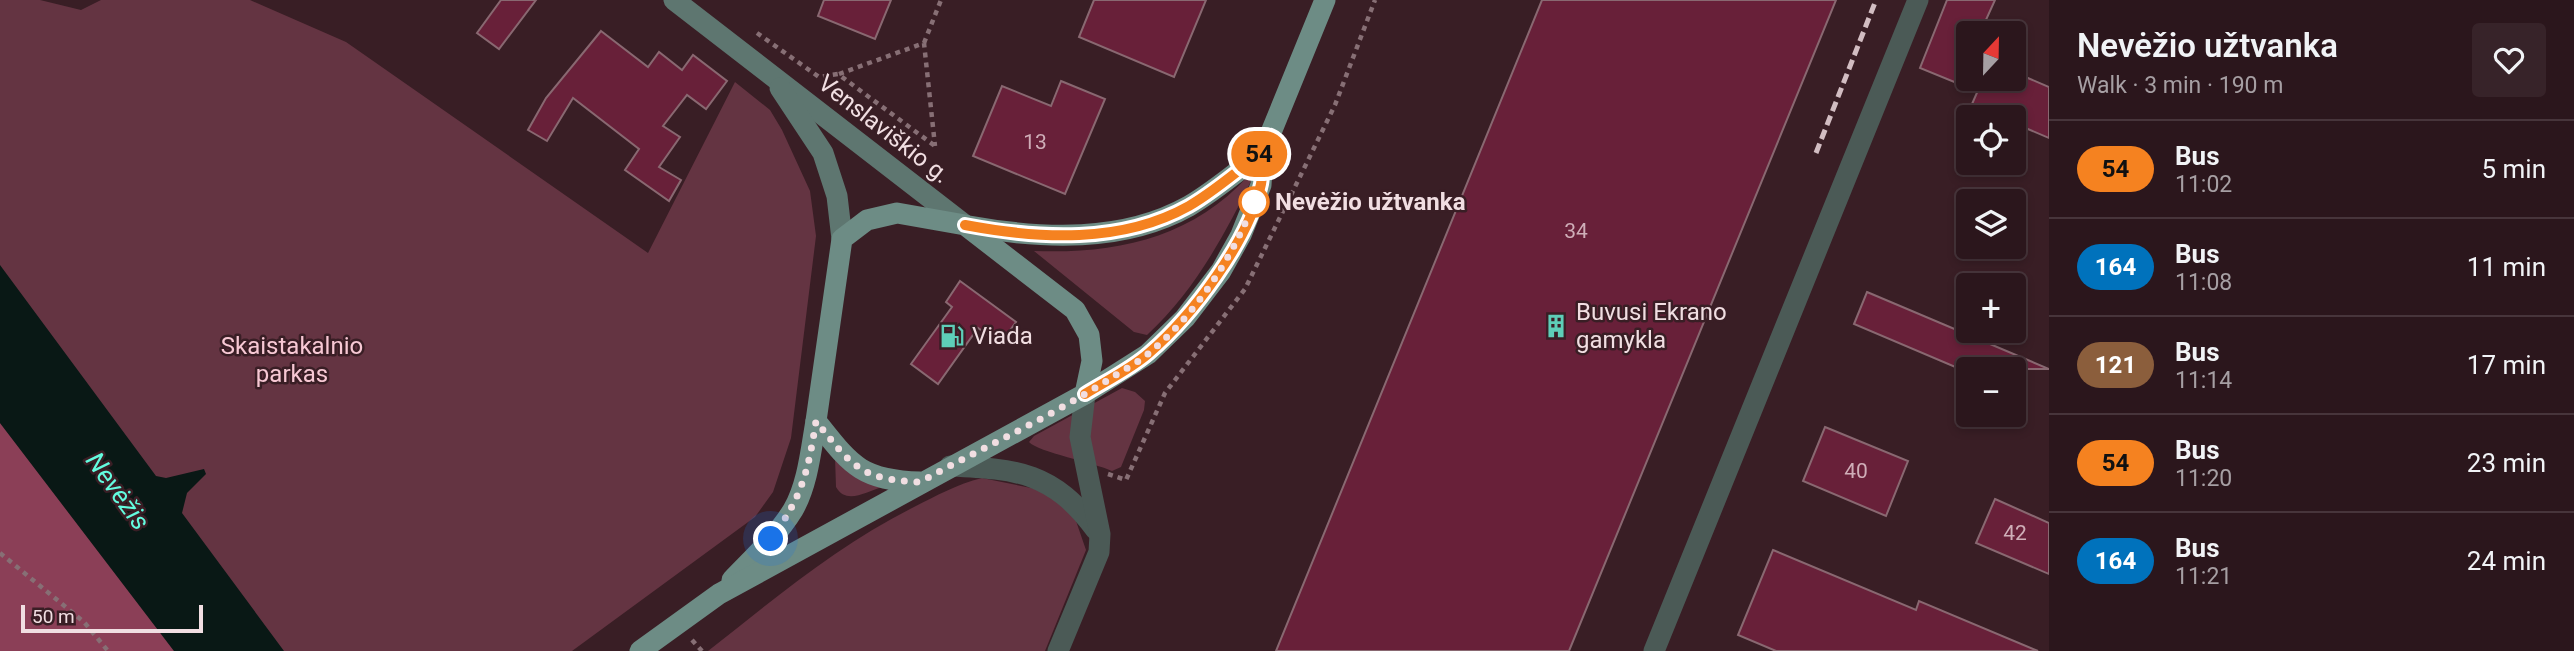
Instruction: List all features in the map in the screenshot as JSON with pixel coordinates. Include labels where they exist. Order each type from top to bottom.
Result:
[{"type":"main road","name":"Venslaviškio g.","points":[[674,0],[965,225]]},
{"type":"main road","points":[[640,651],[719,594],[1085,394],[1148,355],[1185,318],[1220,271],[1241,235],[1261,185],[1262,152],[1325,0]]},
{"type":"main road","name":"Venslaviškio g.","points":[[771,75],[823,153],[837,195],[842,239]]},
{"type":"main road","points":[[719,594],[771,539],[794,508],[810,461],[842,239],[866,220],[897,213],[1012,234],[1068,237],[1122,230],[1161,219],[1190,205],[1262,152]]},
{"type":"main road","points":[[965,225],[1074,310],[1089,335],[1092,361],[1085,394]]},
{"type":"main road","points":[[816,421],[852,464],[872,476],[894,481],[920,482]]},
{"type":"street","points":[[1654,651],[1918,0]]},
{"type":"street","points":[[1058,651],[1099,552],[1100,534],[1080,437],[1085,394]]},
{"type":"street","points":[[950,466],[1007,468],[1034,478],[1053,487],[1078,505],[1100,534]]},
{"type":"path","points":[[838,74],[935,146],[924,43],[941,0]]},
{"type":"path","points":[[756,32],[819,77],[838,74],[924,43]]},
{"type":"path","points":[[0,553],[84,622],[108,651]]},
{"type":"green space","name":"Skaistakalnio parkas","points":[[0,0],[40,0],[81,10],[101,0],[250,0],[346,42],[648,253],[735,82],[770,110],[782,130],[810,191],[816,236],[791,438],[773,492],[755,517],[572,651],[102,651],[0,560]]},
{"type":"green space","points":[[1248,176],[1252,179],[1207,262],[1179,301],[1147,335],[1134,332],[1034,251],[1094,249],[1150,238],[1202,215]]},
{"type":"green space","points":[[1122,388],[1135,392],[1145,401],[1144,410],[1121,467],[1112,471],[1043,450],[1029,442],[1034,436]]},
{"type":"green space","points":[[835,457],[882,487],[857,496],[840,492],[836,487]]},
{"type":"green space","points":[[982,478],[1041,490],[1058,500],[1076,521],[1086,550],[1045,651],[708,651],[807,574],[859,538],[939,495]]},
{"type":"shaded area","points":[[0,423],[174,651],[0,651]]},
{"type":"water","name":"Nevėžis","points":[[0,265],[156,476],[166,478],[204,469],[206,474],[187,493],[182,513],[284,651],[174,651],[0,423]]},
{"type":"building","points":[[501,0],[536,0],[499,49],[477,33]]},
{"type":"building","points":[[824,0],[891,0],[875,39],[818,16]]},
{"type":"building","points":[[1094,0],[1206,0],[1174,77],[1079,37]]},
{"type":"building","name":"Buvusi Ekrano gamykla","points":[[1542,0],[1836,0],[1569,651],[1276,651]]},
{"type":"building","points":[[1947,0],[1995,0],[1985,21],[1956,21],[1956,83],[1920,68]]},
{"type":"building","points":[[601,31],[648,67],[659,52],[682,70],[693,55],[727,81],[706,109],[687,95],[663,126],[680,137],[659,167],[681,180],[669,201],[625,170],[639,149],[573,98],[547,141],[528,130],[546,98]]},
{"type":"building","points":[[2026,77],[2049,87],[2049,138],[2026,128],[2026,105],[1972,104],[1978,91],[2026,91]]},
{"type":"building","points":[[1061,81],[1105,99],[1065,194],[973,156],[1002,86],[1051,106]]},
{"type":"building","name":"Viada","points":[[960,281],[1016,322],[1000,344],[978,328],[938,384],[911,364],[952,307],[946,302]]},
{"type":"building","points":[[1867,292],[1956,330],[1956,343],[1988,343],[2021,357],[1956,357],[1956,367],[1854,324]]},
{"type":"building","points":[[2026,359],[2049,369],[2026,369]]},
{"type":"building","points":[[1825,427],[1908,461],[1886,516],[1803,481]]},
{"type":"building","points":[[1995,499],[2049,523],[2049,574],[1976,543]]},
{"type":"building","points":[[1773,550],[1916,610],[1919,601],[2038,651],[1776,651],[1738,635]]},
{"type":"railway","points":[[1816,153],[1876,0]]},
{"type":"bus line","name":"54","points":[[965,225],[1012,234],[1068,237],[1122,230],[1161,219],[1190,205],[1262,152],[1261,185],[1241,235],[1220,271],[1185,318],[1148,355],[1085,394]]},
{"type":"place","name":"Nevėžio užtvanka","points":[[1254,202]]},
{"type":"place","name":"Buvusi Ekrano gamykla","points":[[1556,326]]},
{"type":"place","name":"Viada","points":[[952,336]]},
{"type":"route","points":[[771,539],[794,508],[810,461],[816,421],[852,464],[872,476],[894,481],[920,482],[1085,394],[1148,355],[1185,318],[1220,271],[1241,235],[1254,202]]}]
